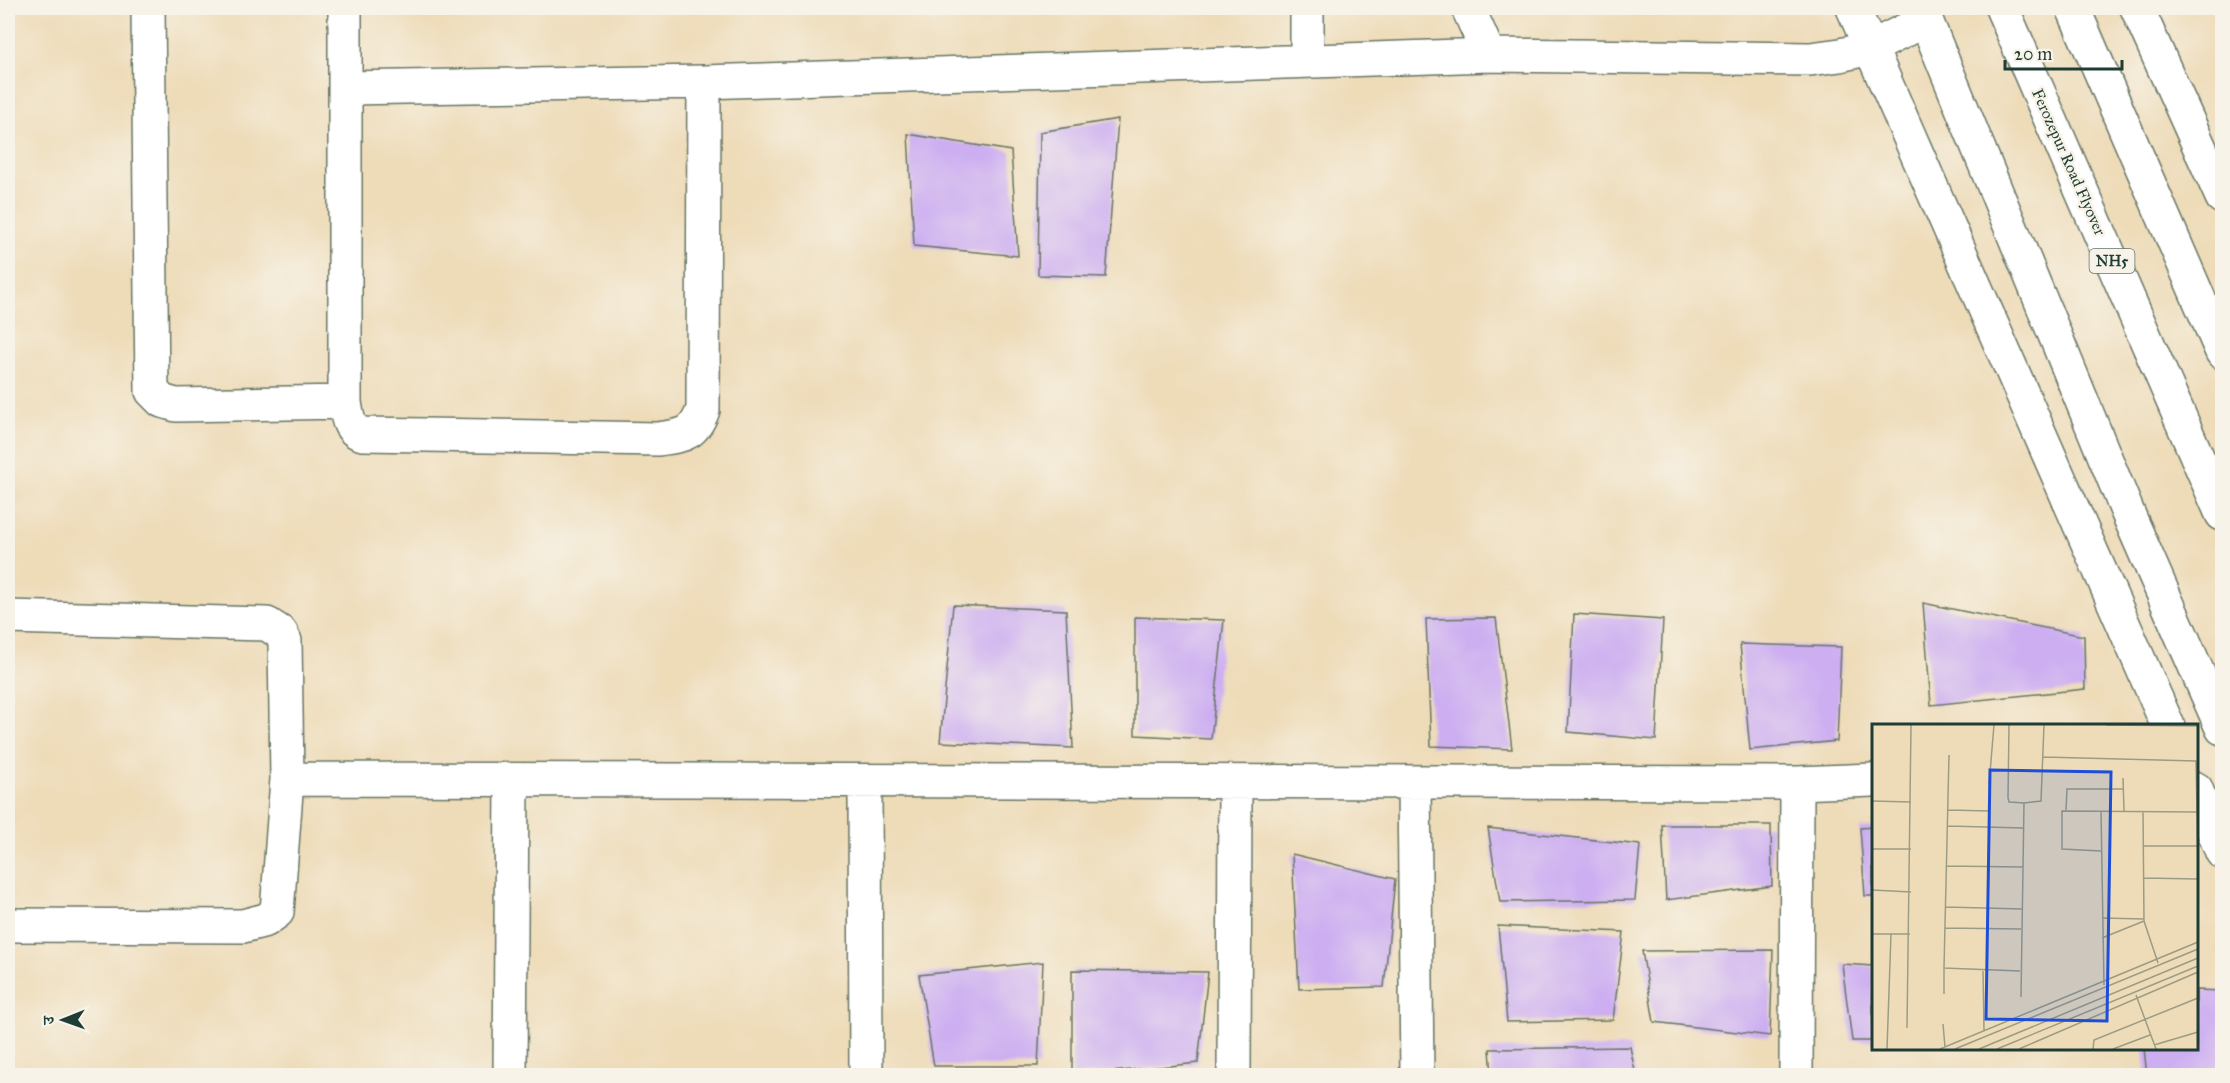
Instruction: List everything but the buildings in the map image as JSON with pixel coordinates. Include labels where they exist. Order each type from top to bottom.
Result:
[{"type":"main road","points":[[148,8],[152,391],[162,401],[176,405],[345,402]]},
{"type":"main road","points":[[345,8],[345,402],[349,423],[357,433],[658,439],[683,435],[697,426],[703,410],[704,82]]},
{"type":"main road","points":[[1307,8],[1307,61]]},
{"type":"main road","points":[[1468,8],[1489,56]]},
{"type":"main road","points":[[1853,8],[2167,724]]},
{"type":"main road","name":"Ferozepur Road Flyover","points":[[2001,8],[2223,514]]},
{"type":"main road","points":[[2073,8],[2223,352]]},
{"type":"main road","points":[[2137,8],[2223,197]]},
{"type":"main road","points":[[345,88],[704,82],[1489,56],[1810,59],[1839,56],[1870,48],[1924,14],[2127,511],[2223,728]]},
{"type":"main road","points":[[8,617],[267,624],[281,633],[285,641],[286,779],[277,912],[266,920],[243,926],[8,925]]},
{"type":"main road","points":[[286,779],[1797,783],[1872,780]]},
{"type":"main road","points":[[510,1076],[512,780]]},
{"type":"main road","points":[[865,781],[866,1076]]},
{"type":"main road","points":[[1234,1076],[1235,782]]},
{"type":"main road","points":[[1414,782],[1418,1076]]},
{"type":"main road","points":[[1796,1076],[1797,783]]},
{"type":"main road","points":[[2197,791],[2223,852]]}]
